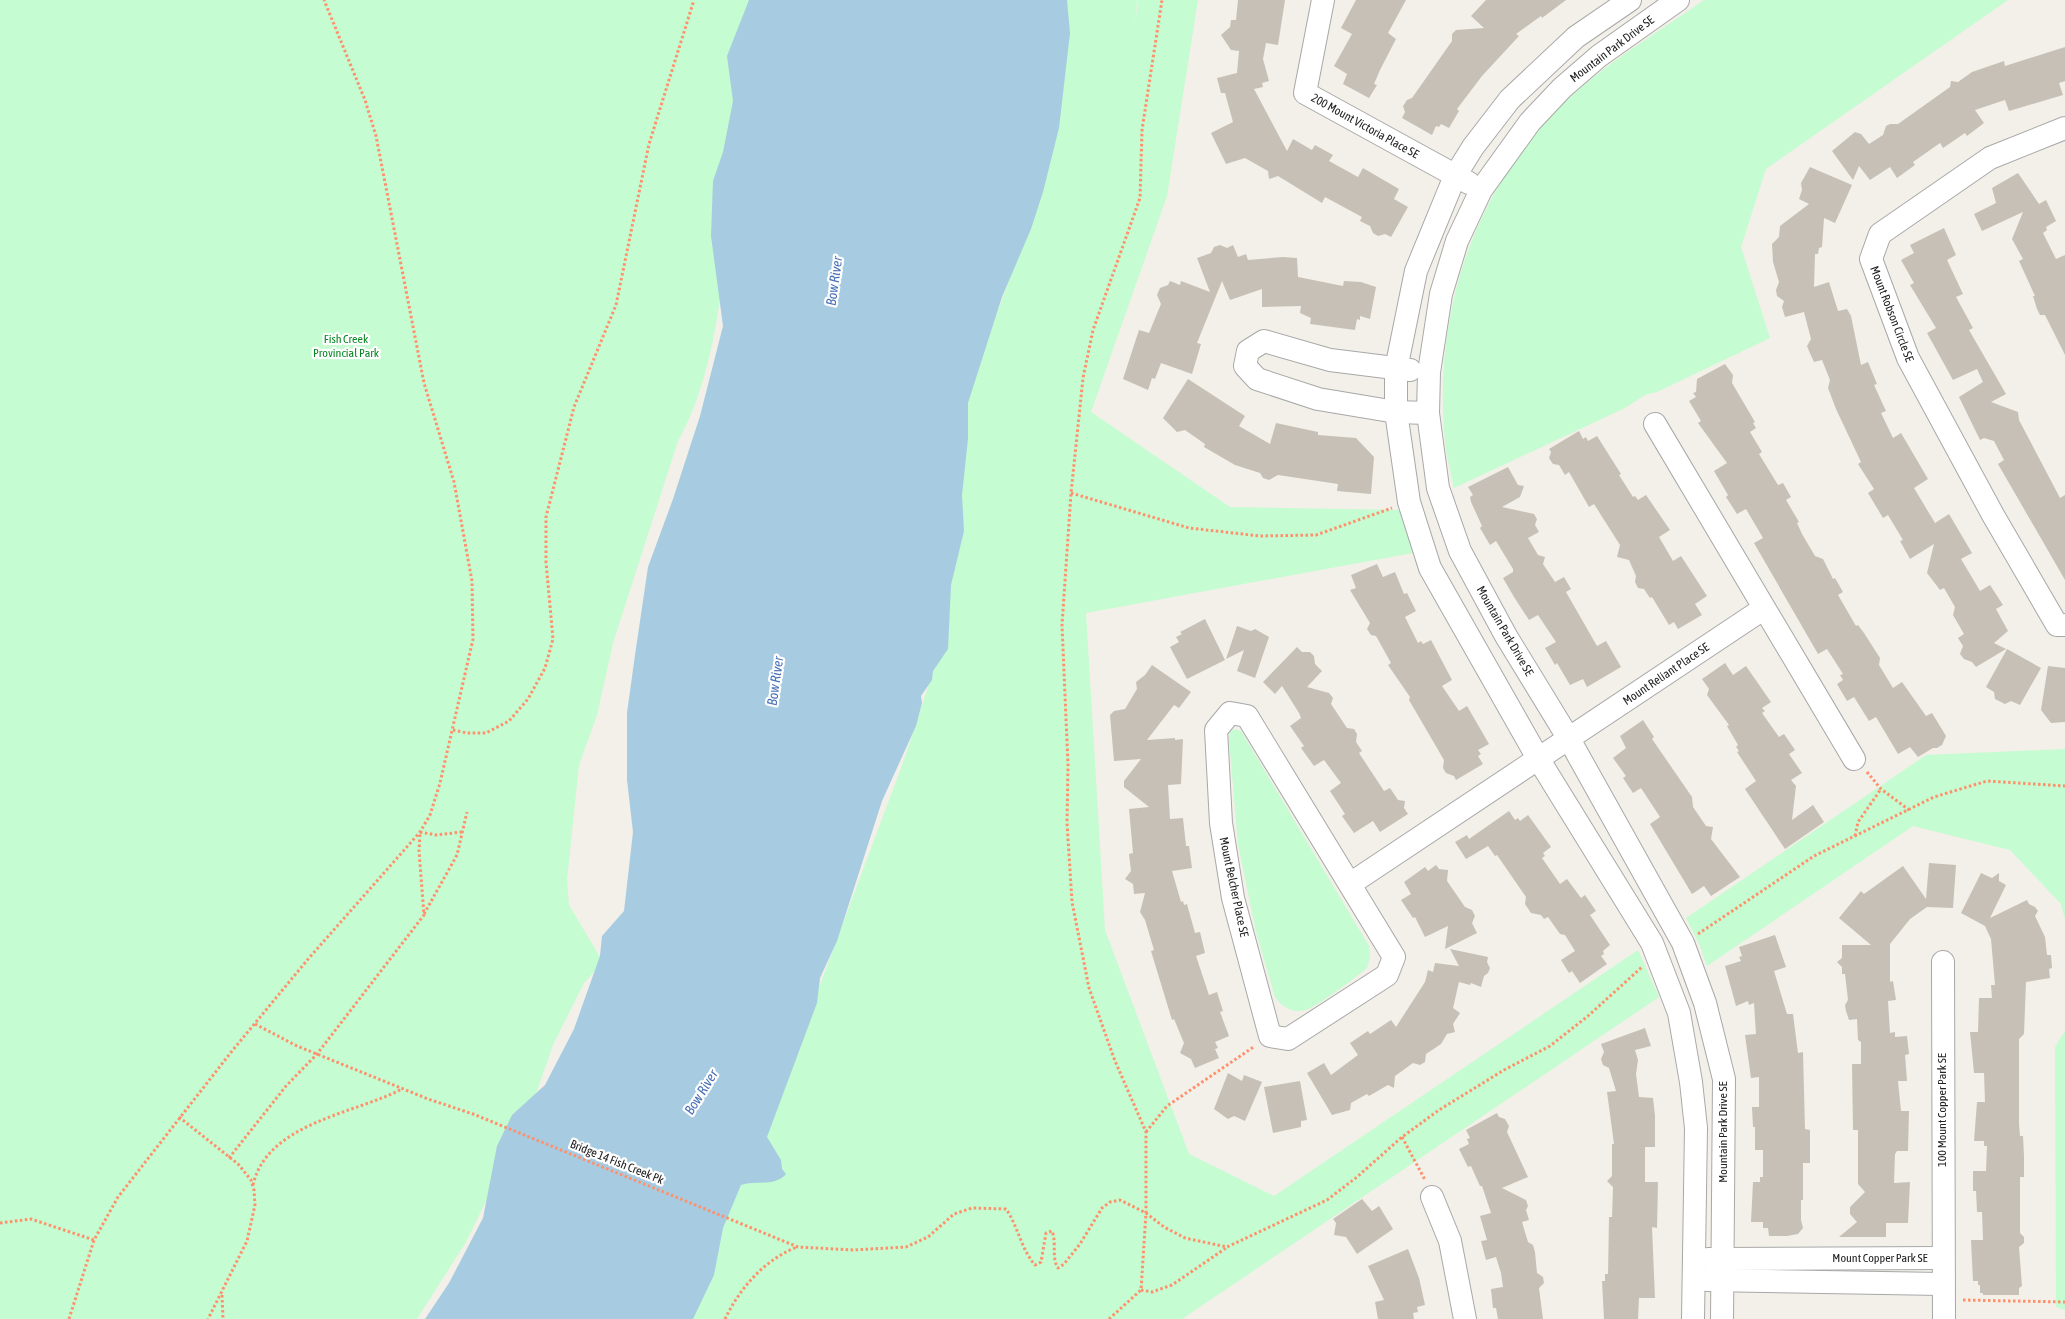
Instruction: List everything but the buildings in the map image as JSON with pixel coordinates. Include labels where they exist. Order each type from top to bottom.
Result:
[{"type":"street","name":"200 Mount Victoria Place SE","points":[[1322,0],[1305,93],[1481,190]]},
{"type":"street","points":[[1630,0],[1576,37],[1510,100],[1473,147],[1456,176],[1416,271],[1396,369],[1396,412],[1410,502],[1430,568],[1539,760],[1652,943],[1679,1013],[1692,1082],[1696,1128],[1693,1319]]},
{"type":"street","name":"Mountain Park Drive SE","points":[[1678,0],[1599,56],[1562,88],[1530,122],[1481,190],[1457,241],[1441,294],[1429,372],[1428,413],[1438,488],[1460,551],[1506,636],[1569,740],[1683,943],[1705,1002],[1724,1078],[1722,1319]]},
{"type":"street","name":"Mount Robson Circle SE","points":[[2065,128],[1990,158],[1880,234],[1871,258],[1913,367],[1992,515],[2057,625],[2065,625]]},
{"type":"street","points":[[1428,413],[1396,412],[1318,399],[1258,379],[1245,366],[1248,351],[1264,341],[1330,360],[1429,372]]},
{"type":"street","points":[[1655,424],[1763,609],[1854,759]]},
{"type":"street","name":"Mount Reliant Place SE","points":[[1539,760],[1763,609]]},
{"type":"street","name":"Mount Belcher Place SE","points":[[1230,713],[1247,716],[1394,957],[1387,975],[1288,1039],[1270,1036],[1233,898],[1221,823],[1216,730],[1230,713]]},
{"type":"street","points":[[1350,884],[1539,760]]},
{"type":"street","name":"100 Mount Copper Park SE","points":[[1942,1258],[1943,962]]},
{"type":"street","points":[[1432,1197],[1450,1240],[1466,1319]]},
{"type":"street","name":"Mount Copper Park SE","points":[[1694,1269],[1722,1270],[1942,1258],[1943,1301],[1722,1270]]},
{"type":"path","points":[[69,1319],[94,1240],[118,1197],[180,1117],[344,915],[426,824],[435,801],[469,661],[474,628],[472,581],[461,512],[448,461],[428,398],[376,136],[365,100],[324,0]]},
{"type":"path","points":[[453,730],[467,733],[486,733],[509,721],[528,699],[545,668],[553,639],[546,562],[546,518],[574,407],[616,305],[648,144],[694,0]]},
{"type":"path","points":[[1109,1319],[1141,1290],[1146,1213],[1146,1132],[1116,1061],[1089,988],[1072,902],[1066,823],[1068,765],[1062,625],[1070,493],[1082,378],[1091,340],[1140,198],[1142,130],[1162,0]]},
{"type":"path","points":[[1070,493],[1188,528],[1260,536],[1316,535],[1410,502]]},
{"type":"path","points":[[1854,759],[1881,789],[1909,810]]},
{"type":"path","points":[[1694,937],[1814,856],[1934,798],[1987,780],[2065,786]]},
{"type":"path","points":[[1855,836],[1858,822],[1881,789]]},
{"type":"path","points":[[228,1158],[286,1086],[317,1054],[424,915],[458,855],[467,812]]},
{"type":"path","points":[[420,832],[436,835],[462,832]]},
{"type":"path","points":[[420,832],[419,851],[424,915]]},
{"type":"path","points":[[1141,1290],[1152,1292],[1172,1285],[1227,1247],[1327,1200],[1357,1177],[1402,1137],[1439,1110],[1504,1070],[1550,1046],[1588,1016],[1647,963]]},
{"type":"path","name":"Bridge 14 Fish Creek Pk","points":[[255,1024],[317,1054],[403,1089],[473,1114],[798,1247]]},
{"type":"path","points":[[1146,1132],[1167,1106],[1270,1036]]},
{"type":"path","points":[[208,1319],[222,1294],[246,1241],[254,1205],[253,1186],[256,1170],[284,1141],[306,1127],[380,1101],[403,1089]]},
{"type":"path","points":[[180,1117],[242,1168],[253,1186]]},
{"type":"path","points":[[1402,1137],[1419,1166],[1432,1197]]},
{"type":"path","points":[[725,1319],[733,1302],[757,1273],[786,1252],[798,1247],[853,1250],[906,1247],[928,1237],[954,1214],[972,1208],[1006,1209],[1015,1222],[1030,1259],[1035,1265],[1041,1262],[1046,1233],[1052,1231],[1054,1236],[1054,1263],[1058,1268],[1080,1244],[1102,1208],[1110,1202],[1120,1200],[1146,1213],[1164,1227],[1185,1238],[1227,1247]]},
{"type":"path","points":[[0,1223],[31,1219],[94,1240]]},
{"type":"path","points":[[222,1294],[223,1319]]},
{"type":"path","points":[[1943,1301],[2065,1302]]},
{"type":"green space","name":"Fish Creek Provincial Park","points":[[0,0],[752,0],[716,326],[701,385],[691,414],[678,441],[613,643],[597,715],[579,765],[567,880],[569,905],[603,962],[584,983],[553,1045],[530,1111],[466,1242],[417,1319],[0,1319]]},
{"type":"green space","points":[[1058,0],[1137,0],[1135,25],[1138,0],[1198,0],[1167,196],[1091,412],[1230,507],[1400,510],[1413,553],[1086,613],[1105,930],[1189,1154],[1274,1196],[1638,950],[1659,997],[1182,1319],[682,1319],[821,982],[904,760],[928,687],[944,613],[968,392],[1021,248]]},
{"type":"green space","points":[[1704,0],[2008,0],[1766,169],[1741,247],[1770,338],[1657,392],[1645,395],[1625,408],[1454,488],[1445,440],[1443,390],[1446,340],[1456,292],[1470,245],[1490,200],[1516,159],[1547,120],[1584,85]]},
{"type":"green space","points":[[1234,729],[1241,731],[1369,946],[1370,958],[1367,968],[1327,998],[1311,1008],[1301,1011],[1288,1008],[1275,997],[1256,932],[1238,844],[1229,739],[1230,732]]},
{"type":"green space","points":[[2065,749],[2065,919],[2061,904],[2010,850],[1913,826],[1707,966],[1700,946],[1686,918],[1926,755]]},
{"type":"green space","points":[[2065,1031],[2065,1310],[2056,1307],[2055,1047]]},
{"type":"water","name":"Bow River","points":[[749,0],[1067,0],[1070,33],[1059,128],[1043,192],[1031,229],[1002,297],[968,403],[968,439],[962,495],[964,531],[951,585],[948,649],[933,671],[932,680],[921,696],[922,703],[916,726],[882,801],[837,941],[820,978],[817,1003],[767,1137],[781,1160],[782,1169],[786,1174],[782,1178],[771,1182],[741,1185],[723,1228],[714,1275],[693,1319],[425,1319],[449,1283],[483,1218],[497,1146],[512,1115],[545,1085],[574,1029],[600,956],[602,936],[624,911],[633,832],[627,780],[627,713],[648,567],[700,416],[723,326],[711,236],[713,181],[723,152],[733,101],[727,56]]}]
